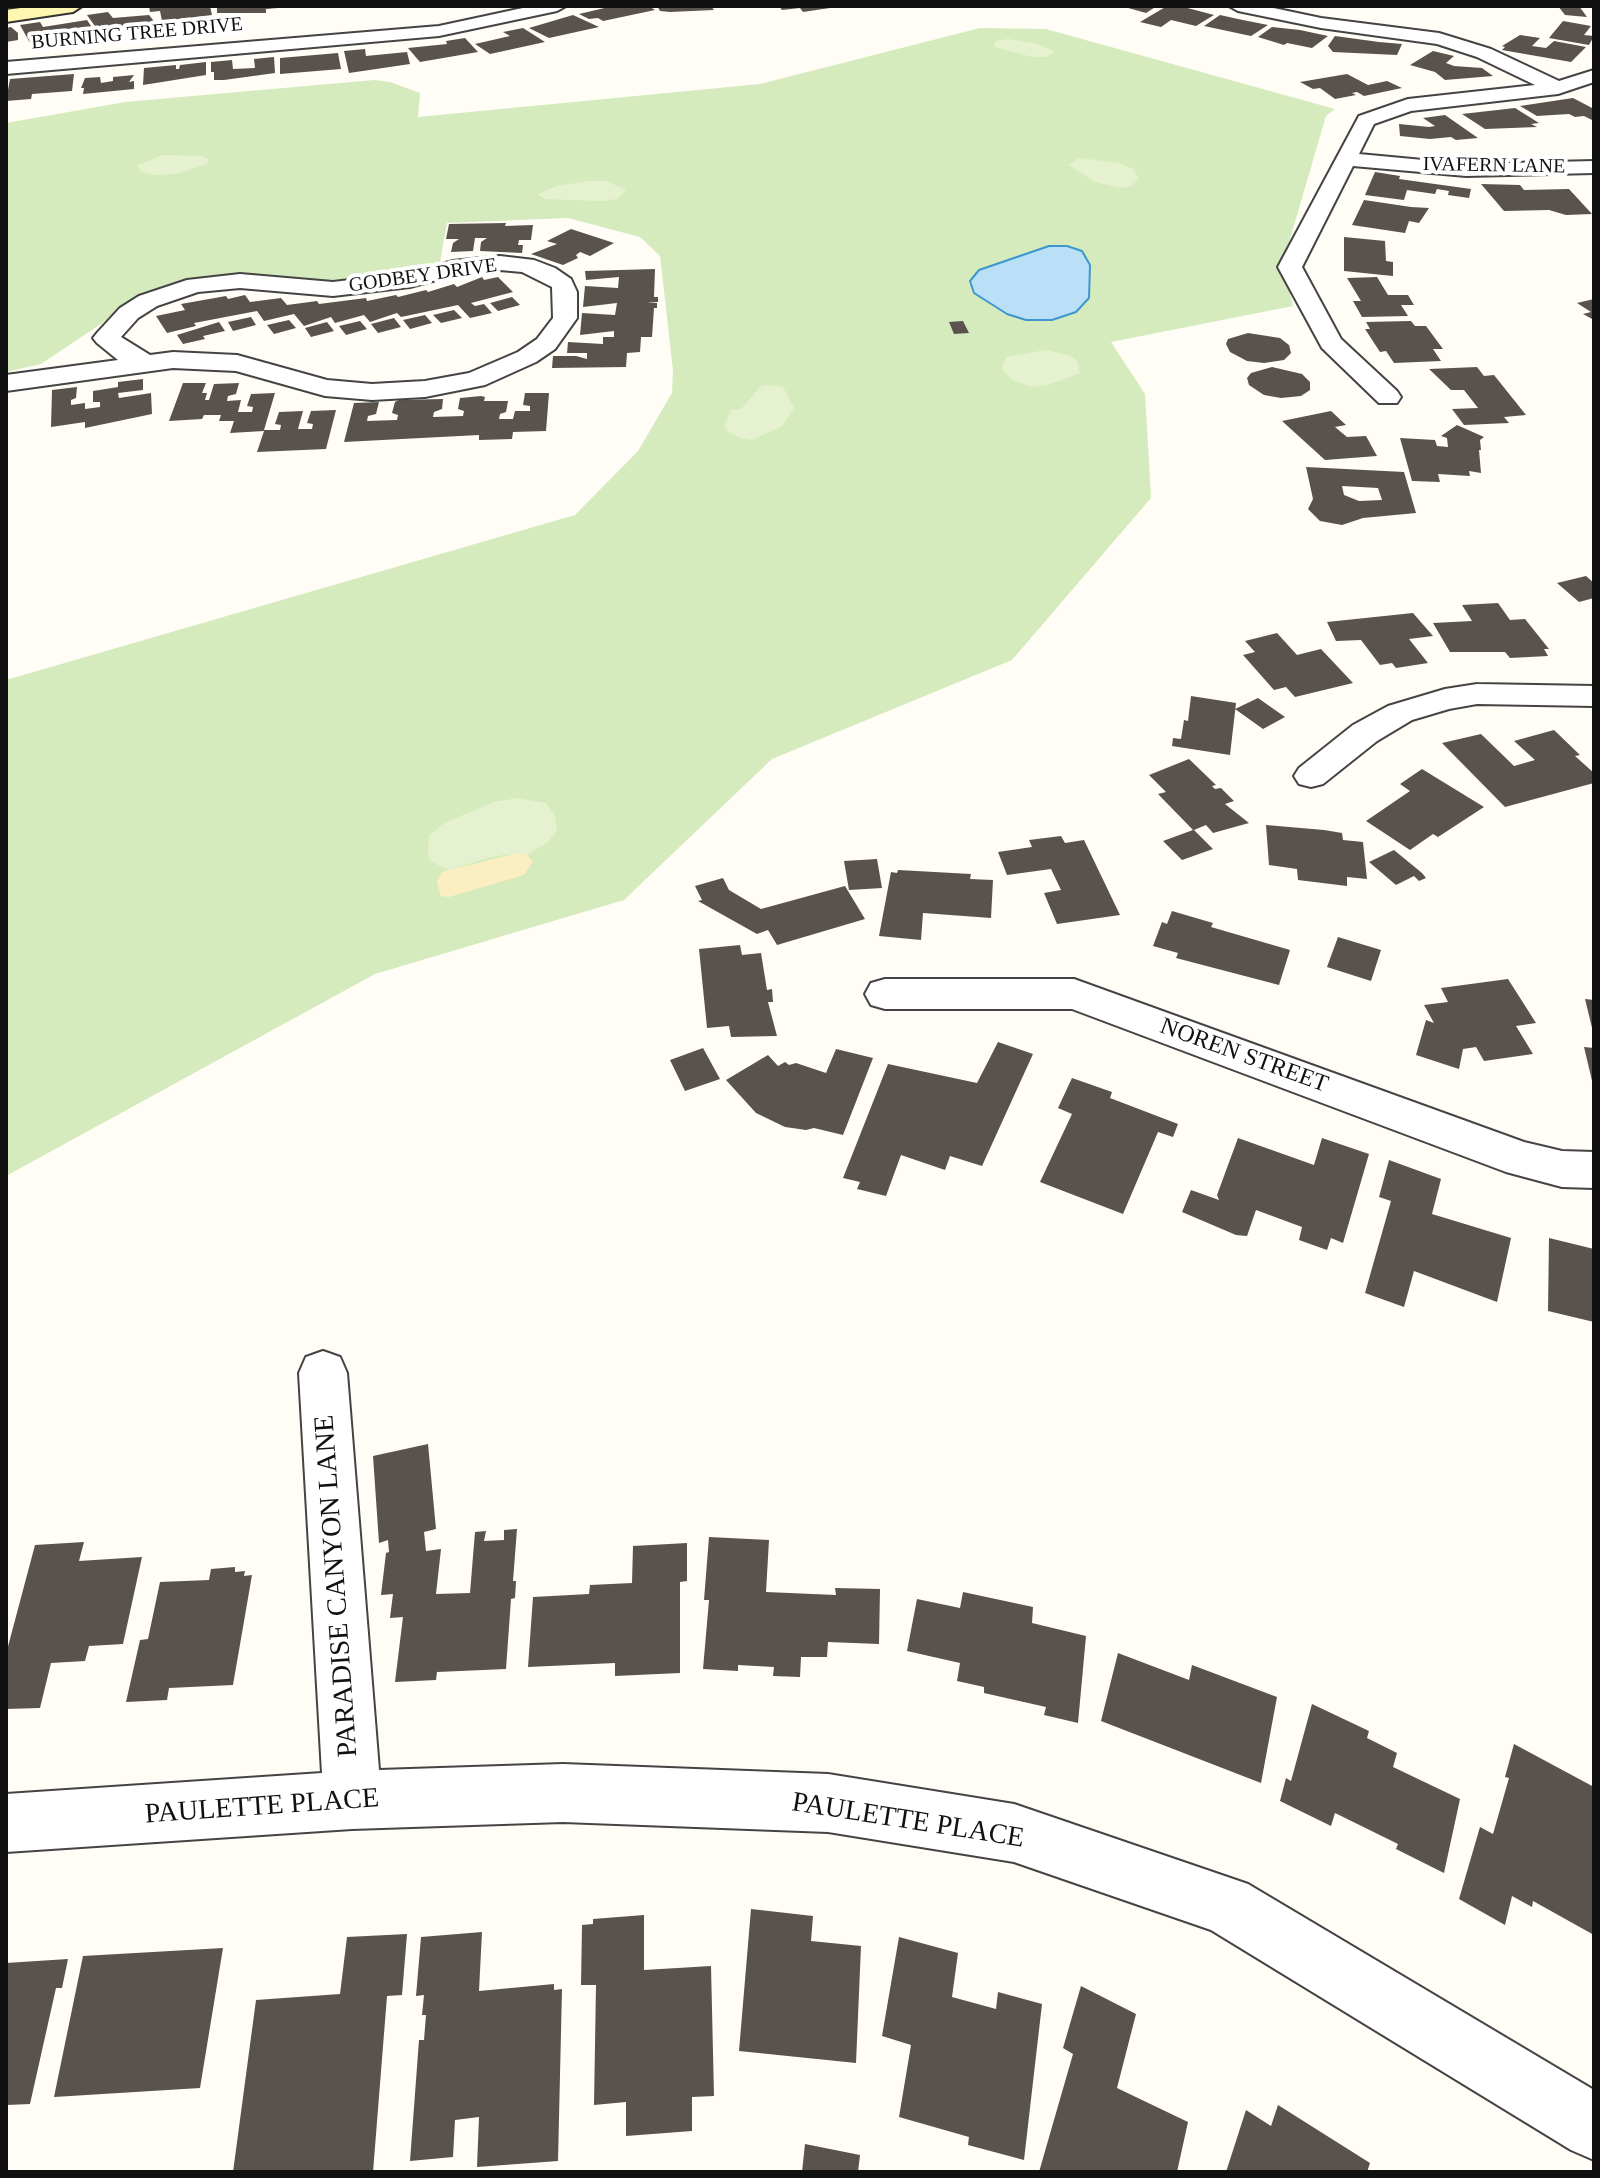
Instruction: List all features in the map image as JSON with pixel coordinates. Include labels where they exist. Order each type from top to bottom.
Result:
[{"type":"street","points":[[6,16],[73,6]]},
{"type":"street","name":"BURNING TREE DRIVE","points":[[6,68],[439,31],[557,6]]},
{"type":"street","points":[[1238,6],[1321,23],[1439,39],[1484,53],[1558,88]]},
{"type":"street","points":[[1388,397],[1331,343],[1290,267],[1366,120],[1408,105],[1558,88],[1594,76]]},
{"type":"street","name":"IVAFERN LANE","points":[[1347,159],[1466,170],[1594,167]]},
{"type":"street","name":"GODBEY DRIVE","points":[[500,263],[526,265],[547,273],[563,284],[565,292],[565,318],[546,344],[527,357],[476,379],[425,389],[348,391],[325,388],[237,363],[173,360],[6,380],[93,347],[129,313],[148,301],[172,290],[217,282],[333,289],[385,284],[453,268],[500,263]]},
{"type":"street","points":[[106,338],[131,357],[147,363]]},
{"type":"street","points":[[1311,776],[1365,733],[1400,713],[1445,699],[1477,694],[1594,696]]},
{"type":"street","name":"NOREN STREET","points":[[885,994],[1074,994],[1521,1159],[1562,1169],[1594,1170]]},
{"type":"street","name":"PARADISE CANYON LANE","points":[[323,1373],[352,1800]]},
{"type":"street","name":"PAULETTE PLACE","points":[[6,1823],[352,1800],[563,1793],[828,1803],[1014,1833],[1227,1905],[1594,2127]]},
{"type":"green space","points":[[980,28],[1046,29],[1335,109],[1326,116],[1283,263],[1293,306],[1111,342],[1145,394],[1151,498],[1012,660],[772,759],[624,900],[375,974],[6,1176],[6,680],[575,515],[638,451],[672,393],[673,370],[660,256],[640,237],[568,218],[447,223],[439,268],[397,278],[347,283],[294,281],[144,295],[41,364],[6,372],[6,123],[125,102],[374,80],[390,82],[420,93],[418,117],[760,84]]},
{"type":"green space","points":[[1008,39],[1038,44],[1055,52],[1046,57],[1032,57],[995,47],[997,41]]},
{"type":"green space","points":[[163,155],[203,156],[209,160],[207,164],[176,174],[140,172],[138,165]]},
{"type":"green space","points":[[1079,158],[1120,163],[1133,169],[1139,178],[1132,186],[1121,188],[1095,182],[1069,165]]},
{"type":"green space","points":[[606,181],[626,190],[617,199],[603,201],[545,199],[538,194],[557,186]]},
{"type":"green space","points":[[1046,350],[1072,356],[1080,373],[1048,385],[1032,387],[1013,380],[1003,371],[1006,357]]},
{"type":"green space","points":[[761,386],[783,387],[794,408],[782,426],[752,440],[727,431],[724,426],[731,410],[741,409]]},
{"type":"green space","points":[[518,798],[546,803],[555,815],[557,831],[548,842],[527,855],[517,853],[491,857],[449,870],[430,861],[429,836],[444,823],[494,802]]},
{"type":"sand","points":[[517,853],[527,855],[533,861],[524,875],[449,897],[441,896],[437,882],[442,872]]},
{"type":"water","points":[[1049,246],[1067,246],[1082,251],[1090,265],[1089,298],[1076,312],[1052,320],[1026,320],[1007,314],[974,293],[970,281],[979,270]]},
{"type":"building","points":[[149,6],[210,6],[212,15],[162,21],[160,11],[150,12]]},
{"type":"building","points":[[217,6],[278,8],[266,9],[266,13],[217,13]]},
{"type":"building","points":[[613,6],[649,6],[655,10],[603,21],[579,14]]},
{"type":"building","points":[[657,6],[711,6],[714,10],[670,12],[660,11]]},
{"type":"building","points":[[779,6],[830,8],[803,12],[800,8],[782,10]]},
{"type":"building","points":[[1121,6],[1157,6],[1146,13]]},
{"type":"building","points":[[1167,6],[1180,6],[1214,15],[1196,26],[1171,20],[1161,27],[1140,22]]},
{"type":"building","points":[[1558,6],[1579,6],[1587,17],[1565,15]]},
{"type":"building","points":[[108,12],[113,18],[149,15],[157,25],[102,36],[87,15]]},
{"type":"building","points":[[573,15],[599,27],[549,38],[529,28]]},
{"type":"building","points":[[1220,15],[1268,25],[1251,36],[1204,26]]},
{"type":"building","points":[[87,20],[93,29],[30,43],[20,25],[40,22],[43,27]]},
{"type":"building","points":[[1563,21],[1591,26],[1584,35],[1594,36],[1589,45],[1549,38]]},
{"type":"building","points":[[11,27],[18,33],[18,40],[6,42],[6,28]]},
{"type":"building","points":[[1272,27],[1328,36],[1312,48],[1284,45],[1258,37]]},
{"type":"building","points":[[523,28],[545,42],[490,54],[475,44],[510,36],[503,32]]},
{"type":"building","points":[[1520,35],[1540,38],[1532,46],[1546,48],[1554,41],[1586,47],[1571,62],[1502,50],[1505,47],[1502,46]]},
{"type":"building","points":[[1335,36],[1402,44],[1397,55],[1333,52],[1328,46]]},
{"type":"building","points":[[465,38],[478,52],[420,62],[408,48],[447,44],[446,41]]},
{"type":"building","points":[[365,49],[366,56],[407,52],[410,64],[349,73],[344,51]]},
{"type":"building","points":[[1433,51],[1454,56],[1446,63],[1482,68],[1493,76],[1445,80],[1435,72],[1410,65]]},
{"type":"building","points":[[338,53],[341,69],[280,74],[280,58]]},
{"type":"building","points":[[274,57],[275,73],[214,80],[214,72],[211,72],[211,62],[232,60],[233,69],[255,68],[254,59]]},
{"type":"building","points":[[206,62],[206,75],[143,85],[144,68],[176,65],[179,69],[180,65]]},
{"type":"building","points":[[74,74],[72,91],[32,94],[31,99],[6,101],[10,79]]},
{"type":"building","points":[[1347,74],[1368,85],[1387,81],[1402,88],[1364,96],[1357,92],[1352,93],[1356,95],[1335,99],[1320,88],[1313,89],[1300,82]]},
{"type":"building","points":[[134,75],[129,82],[134,81],[134,89],[83,94],[84,88],[81,88],[85,78],[100,77],[101,83],[113,81],[113,77]]},
{"type":"building","points":[[1573,98],[1594,109],[1594,121],[1569,114],[1537,116],[1520,106]]},
{"type":"building","points":[[1515,108],[1539,123],[1531,124],[1537,127],[1485,129],[1462,114]]},
{"type":"building","points":[[1445,115],[1478,138],[1456,140],[1451,137],[1430,139],[1400,136],[1399,124],[1435,126],[1423,118]]},
{"type":"building","points":[[1375,172],[1400,176],[1399,179],[1471,189],[1469,198],[1448,195],[1449,191],[1437,189],[1435,194],[1407,190],[1404,200],[1365,195]]},
{"type":"building","points":[[1481,184],[1520,185],[1524,190],[1569,189],[1592,214],[1566,215],[1549,210],[1504,211]]},
{"type":"building","points":[[1364,200],[1429,208],[1419,223],[1409,221],[1405,233],[1352,225]]},
{"type":"building","points":[[506,223],[505,226],[533,225],[531,240],[519,240],[518,245],[523,245],[522,253],[480,251],[481,242],[487,238],[475,238],[473,251],[451,252],[453,243],[459,239],[446,239],[449,224]]},
{"type":"building","points":[[571,229],[614,243],[590,256],[580,252],[576,255],[578,258],[563,265],[531,254],[557,244],[547,241]]},
{"type":"building","points":[[1344,237],[1385,241],[1386,261],[1393,262],[1393,276],[1344,271]]},
{"type":"building","points":[[655,269],[654,297],[658,297],[658,302],[647,302],[657,303],[652,337],[641,337],[640,352],[627,353],[626,367],[552,368],[553,356],[587,359],[587,353],[567,353],[568,342],[603,344],[603,337],[614,337],[614,331],[580,335],[582,313],[615,315],[617,303],[583,307],[585,286],[618,288],[619,277],[586,280],[585,271]]},
{"type":"building","points":[[482,277],[484,280],[498,277],[513,292],[471,303],[475,306],[484,304],[492,313],[470,318],[458,305],[401,317],[397,313],[370,322],[364,315],[335,323],[331,317],[304,326],[294,314],[264,321],[257,311],[194,323],[196,326],[167,333],[156,316],[185,310],[181,304],[226,296],[228,299],[245,295],[250,302],[281,298],[287,305],[366,298],[367,301],[428,292],[454,284],[457,287]]},
{"type":"building","points":[[1377,277],[1388,295],[1408,295],[1414,305],[1401,305],[1408,316],[1362,317],[1353,301],[1361,301],[1347,278]]},
{"type":"building","points":[[512,297],[520,305],[498,311],[490,303]]},
{"type":"building","points":[[1594,299],[1594,320],[1583,314],[1591,312],[1577,303]]},
{"type":"building","points":[[454,310],[462,318],[441,323],[433,315]]},
{"type":"building","points":[[425,315],[432,323],[410,329],[403,320]]},
{"type":"building","points":[[251,317],[256,325],[233,331],[228,322]]},
{"type":"building","points":[[394,318],[401,327],[378,333],[371,324]]},
{"type":"building","points":[[289,320],[296,328],[274,334],[267,325]]},
{"type":"building","points":[[360,321],[367,329],[346,335],[339,326]]},
{"type":"building","points":[[963,321],[969,333],[954,334],[949,322]]},
{"type":"building","points":[[1411,321],[1415,326],[1426,326],[1443,349],[1433,349],[1441,361],[1394,363],[1386,351],[1380,352],[1365,329],[1370,329],[1366,322]]},
{"type":"building","points":[[219,322],[225,331],[203,336],[205,339],[183,344],[177,335]]},
{"type":"building","points":[[327,322],[334,331],[311,337],[305,328]]},
{"type":"building","points":[[1248,333],[1280,338],[1289,345],[1291,353],[1284,360],[1264,363],[1247,361],[1230,352],[1226,344],[1228,339]]},
{"type":"building","points":[[1272,367],[1302,374],[1310,382],[1310,390],[1301,396],[1281,398],[1264,395],[1249,385],[1247,378],[1251,373]]},
{"type":"building","points":[[1477,367],[1484,376],[1494,375],[1526,415],[1504,417],[1509,423],[1464,425],[1452,409],[1478,408],[1464,390],[1451,390],[1429,369]]},
{"type":"building","points":[[143,379],[143,390],[118,393],[119,398],[151,393],[152,414],[85,428],[85,422],[51,427],[52,390],[77,387],[76,398],[71,400],[71,405],[85,403],[85,409],[100,407],[100,402],[93,402],[93,391],[118,387],[118,382]]},
{"type":"building","points":[[183,383],[206,383],[202,393],[207,393],[205,400],[209,400],[214,384],[239,383],[236,394],[228,396],[227,401],[241,400],[238,412],[252,412],[253,407],[247,406],[251,394],[275,393],[264,430],[280,430],[281,425],[275,424],[279,412],[303,411],[298,429],[312,429],[313,424],[307,423],[311,411],[336,410],[326,449],[257,452],[264,431],[230,433],[234,421],[219,421],[221,415],[169,421]]},
{"type":"building","points":[[525,393],[549,393],[546,431],[513,432],[512,439],[479,440],[479,435],[344,442],[354,403],[379,402],[376,414],[368,416],[367,421],[397,420],[398,415],[392,413],[395,402],[399,400],[443,399],[442,409],[434,412],[433,417],[463,416],[464,411],[458,409],[460,398],[481,396],[485,397],[484,401],[508,401],[506,412],[500,414],[499,419],[513,419],[515,411],[530,411],[530,406],[523,405]]},
{"type":"building","points":[[1331,411],[1346,425],[1335,427],[1347,437],[1366,436],[1377,456],[1325,460],[1282,421]]},
{"type":"building","points":[[1457,425],[1484,437],[1480,440],[1479,450],[1481,473],[1469,471],[1470,476],[1438,474],[1440,482],[1412,481],[1400,438],[1435,440],[1437,446],[1448,447],[1447,438],[1441,436]]},
{"type":"building","points":[[1306,467],[1404,472],[1416,513],[1363,518],[1342,525],[1320,521],[1308,509],[1313,499]],"holes":[[[1342,486],[1378,488],[1382,500],[1359,501],[1344,495]]]},
{"type":"building","points":[[1586,576],[1594,583],[1594,598],[1579,602],[1557,583]]},
{"type":"building","points":[[1498,603],[1510,620],[1525,619],[1549,649],[1544,649],[1548,656],[1510,658],[1505,652],[1450,652],[1433,623],[1472,621],[1462,605]]},
{"type":"building","points":[[1413,613],[1433,636],[1409,639],[1428,663],[1396,668],[1392,663],[1380,665],[1361,640],[1336,641],[1327,622]]},
{"type":"building","points":[[1277,633],[1297,655],[1321,649],[1353,683],[1295,697],[1286,687],[1274,690],[1243,655],[1255,652],[1245,641]]},
{"type":"building","points":[[1191,696],[1236,703],[1230,755],[1172,746],[1173,738],[1181,739],[1184,720],[1188,721]]},
{"type":"building","points":[[1258,698],[1285,717],[1263,729],[1235,709]]},
{"type":"building","points":[[1554,730],[1594,773],[1594,783],[1505,807],[1442,743],[1481,734],[1514,766],[1535,760],[1514,741]]},
{"type":"building","points":[[1189,759],[1216,785],[1212,786],[1215,789],[1221,788],[1234,801],[1225,804],[1249,823],[1213,833],[1206,825],[1194,830],[1213,849],[1182,860],[1163,841],[1193,830],[1158,794],[1166,792],[1149,775]]},
{"type":"building","points":[[1422,769],[1484,807],[1438,837],[1433,834],[1410,850],[1366,821],[1410,791],[1400,784]]},
{"type":"building","points":[[1266,825],[1342,833],[1343,840],[1363,842],[1367,879],[1347,877],[1347,886],[1298,880],[1297,869],[1269,865]]},
{"type":"building","points":[[1061,836],[1065,843],[1084,840],[1120,915],[1057,924],[1044,893],[1061,890],[1051,869],[1007,875],[998,852],[1032,847],[1029,840]]},
{"type":"building","points":[[1394,850],[1426,878],[1419,881],[1414,876],[1396,885],[1369,862]]},
{"type":"building","points":[[877,859],[882,888],[849,890],[844,861]]},
{"type":"building","points":[[898,870],[971,874],[970,879],[993,880],[991,918],[923,913],[921,940],[879,936],[891,872],[897,873]]},
{"type":"building","points":[[723,878],[729,890],[761,909],[845,886],[865,919],[777,945],[768,930],[757,934],[698,901],[702,900],[695,886]]},
{"type":"building","points":[[1172,911],[1213,923],[1211,927],[1290,950],[1279,985],[1176,958],[1178,953],[1153,946],[1162,922],[1167,924]]},
{"type":"building","points":[[1338,937],[1381,950],[1371,981],[1327,967]]},
{"type":"building","points":[[740,945],[742,955],[761,953],[767,990],[772,989],[773,1002],[768,1002],[777,1036],[731,1037],[729,1026],[707,1028],[699,949]]},
{"type":"building","points":[[1508,979],[1536,1023],[1516,1026],[1533,1054],[1484,1061],[1476,1047],[1463,1049],[1459,1069],[1416,1055],[1426,1020],[1434,1023],[1424,1005],[1448,1002],[1441,988]]},
{"type":"building","points":[[1585,999],[1594,1000],[1594,1032],[1593,1032]]},
{"type":"building","points":[[998,1042],[1033,1054],[982,1166],[950,1156],[945,1170],[901,1155],[886,1196],[857,1189],[860,1182],[843,1178],[888,1064],[977,1083]]},
{"type":"building","points":[[1584,1047],[1594,1048],[1593,1085]]},
{"type":"building","points":[[703,1048],[720,1079],[685,1091],[670,1060]]},
{"type":"building","points":[[836,1049],[873,1058],[843,1135],[814,1128],[785,1127],[756,1113],[726,1080],[768,1055],[778,1066],[785,1062],[789,1065],[796,1063],[826,1073]]},
{"type":"building","points":[[1072,1078],[1112,1092],[1110,1098],[1178,1124],[1173,1137],[1158,1132],[1123,1214],[1040,1182],[1072,1114],[1058,1108]]},
{"type":"building","points":[[1238,1138],[1314,1165],[1322,1138],[1369,1154],[1343,1243],[1331,1238],[1327,1250],[1299,1240],[1302,1227],[1256,1210],[1247,1236],[1236,1235],[1182,1212],[1191,1190],[1219,1200],[1217,1195]]},
{"type":"building","points":[[1389,1160],[1441,1179],[1432,1214],[1511,1238],[1497,1302],[1414,1271],[1404,1307],[1365,1293],[1391,1201],[1379,1197]]},
{"type":"building","points":[[1549,1238],[1594,1249],[1594,1322],[1548,1311]]},
{"type":"building","points":[[428,1444],[436,1529],[424,1532],[426,1551],[441,1549],[436,1594],[470,1593],[475,1532],[486,1531],[484,1541],[504,1540],[504,1530],[517,1529],[513,1581],[516,1581],[515,1598],[511,1599],[506,1669],[437,1672],[436,1680],[395,1682],[403,1617],[390,1618],[393,1594],[381,1595],[386,1553],[389,1552],[388,1540],[379,1543],[373,1456]]},
{"type":"building","points":[[709,1537],[769,1540],[766,1592],[836,1595],[835,1588],[880,1589],[879,1644],[828,1642],[827,1657],[801,1657],[800,1677],[773,1676],[774,1667],[738,1665],[738,1671],[703,1669],[709,1600],[704,1600]]},
{"type":"building","points":[[84,1542],[79,1561],[142,1557],[123,1644],[89,1646],[85,1661],[51,1663],[40,1708],[6,1709],[6,1654],[35,1545]]},
{"type":"building","points":[[687,1543],[687,1581],[680,1582],[680,1673],[615,1676],[615,1663],[528,1667],[533,1597],[589,1594],[590,1585],[632,1583],[633,1546]]},
{"type":"building","points":[[235,1567],[235,1572],[245,1571],[244,1576],[252,1575],[233,1685],[169,1688],[167,1700],[126,1702],[140,1640],[148,1639],[160,1582],[209,1580],[211,1569]]},
{"type":"building","points":[[963,1592],[1033,1607],[1032,1623],[1086,1636],[1078,1723],[1044,1715],[1046,1707],[984,1693],[984,1687],[957,1681],[960,1663],[907,1651],[917,1599],[960,1608]]},
{"type":"building","points":[[1118,1653],[1189,1680],[1192,1665],[1277,1697],[1261,1783],[1101,1721]]},
{"type":"building","points":[[1312,1704],[1369,1731],[1367,1738],[1397,1753],[1393,1767],[1460,1799],[1444,1873],[1396,1849],[1398,1844],[1335,1813],[1331,1826],[1280,1801],[1286,1778],[1291,1781]]},
{"type":"building","points":[[1514,1744],[1594,1787],[1594,1935],[1533,1901],[1532,1907],[1512,1896],[1505,1925],[1459,1899],[1480,1827],[1493,1834],[1509,1778],[1505,1777]]},
{"type":"building","points":[[751,1909],[813,1916],[811,1941],[861,1946],[856,2063],[739,2051]]},
{"type":"building","points":[[644,1915],[644,1970],[711,1966],[714,2096],[692,2097],[692,2131],[626,2136],[626,2102],[594,2105],[596,1985],[581,1985],[582,1925],[593,1924],[593,1919]]},
{"type":"building","points":[[482,1932],[479,1991],[554,1984],[554,1990],[562,1989],[558,2161],[477,2167],[479,2117],[455,2120],[453,2157],[410,2161],[419,2040],[424,2040],[426,2015],[422,2015],[424,1995],[416,1996],[421,1937]]},
{"type":"building","points":[[407,1934],[402,1995],[387,1996],[373,2172],[233,2172],[256,2000],[340,1994],[347,1937]]},
{"type":"building","points":[[899,1937],[958,1953],[952,1997],[996,2009],[998,1992],[1042,2004],[1024,2160],[968,2145],[969,2137],[899,2117],[911,2045],[882,2036]]},
{"type":"building","points":[[223,1948],[200,2088],[54,2097],[83,1956]]},
{"type":"building","points":[[68,1959],[62,1988],[56,1988],[30,2104],[6,2105],[6,1963]]},
{"type":"building","points":[[1081,1986],[1136,2014],[1117,2088],[1188,2122],[1177,2172],[1039,2172],[1073,2054],[1063,2048]]},
{"type":"building","points":[[1278,2105],[1370,2163],[1367,2172],[1226,2172],[1246,2110],[1271,2126]]},
{"type":"building","points":[[805,2144],[860,2155],[858,2172],[802,2172]]}]
